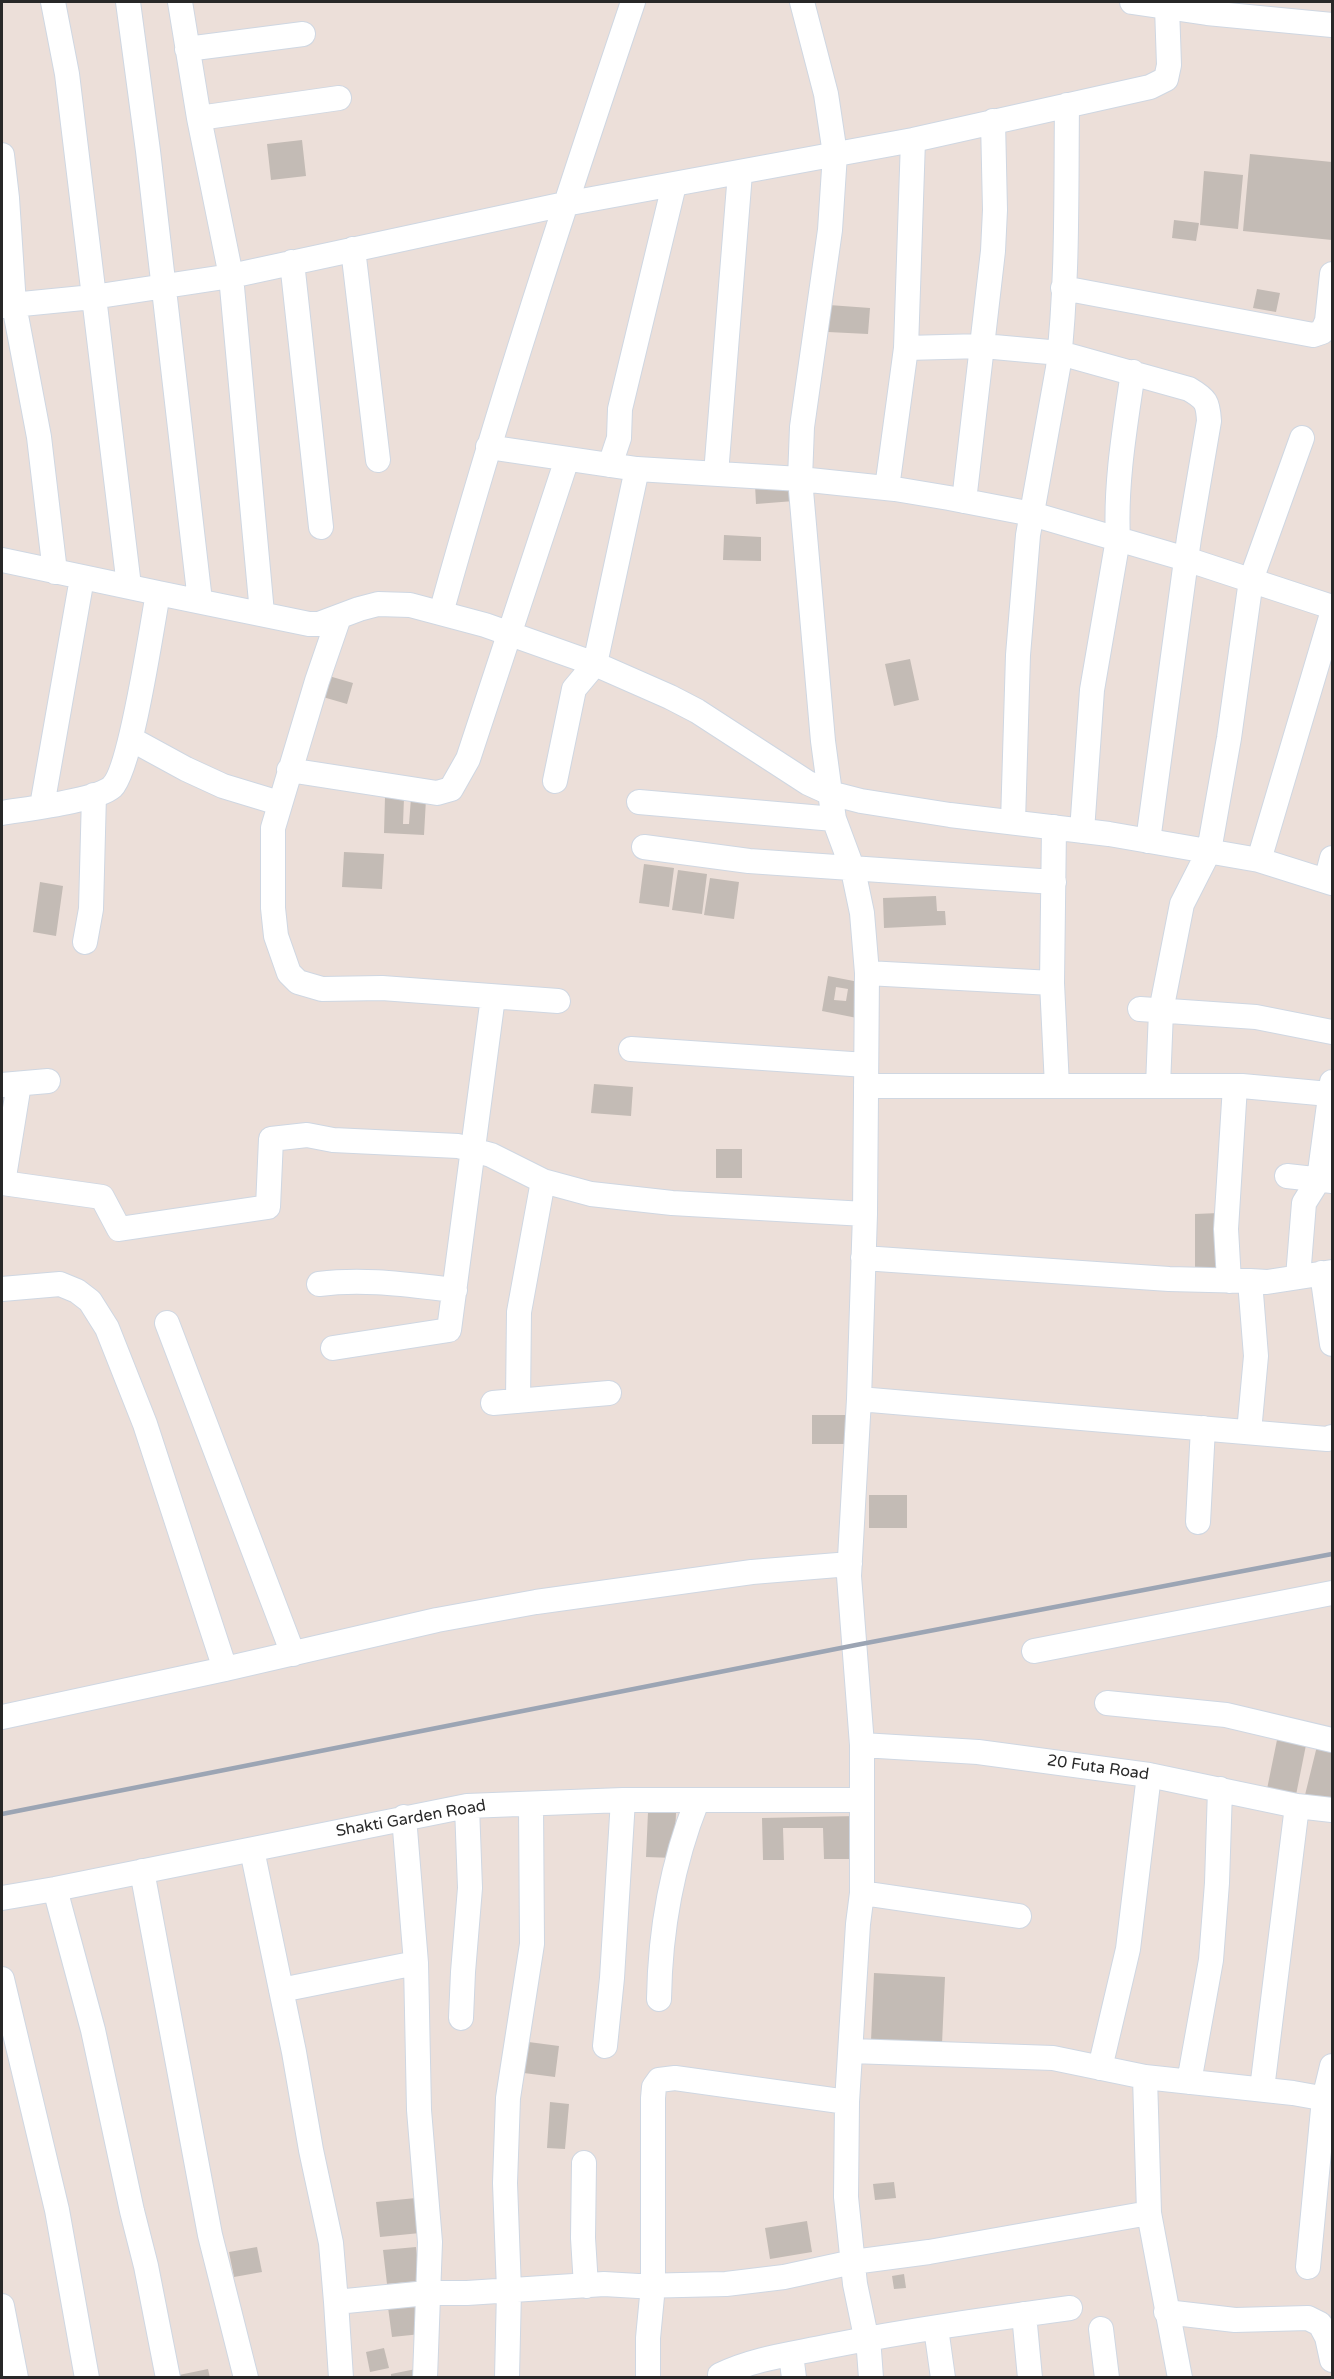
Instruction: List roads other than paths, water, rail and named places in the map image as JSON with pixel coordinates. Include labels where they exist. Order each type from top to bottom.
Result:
[{"type":"street","points":[[53,2],[67,74],[129,586]]},
{"type":"street","points":[[128,2],[200,601]]},
{"type":"street","points":[[180,2],[199,118],[231,276],[262,613]]},
{"type":"street","points":[[441,613],[488,447],[565,204],[633,2]]},
{"type":"street","points":[[802,2],[826,94],[835,154],[830,231],[805,404],[800,479],[823,741],[830,793],[834,819],[853,870],[862,913],[867,973],[865,1214],[859,1399],[850,1564],[862,1745],[862,1893],[858,1924],[848,2102],[846,2197],[853,2262],[871,2378]]},
{"type":"street","points":[[1132,2],[1167,7],[1208,7],[1332,25]]},
{"type":"street","points":[[8,306],[93,297],[231,276],[565,204],[913,140],[1150,87],[1166,79],[1169,65],[1167,7]]},
{"type":"street","points":[[187,49],[303,34]]},
{"type":"street","points":[[199,118],[339,98]]},
{"type":"street","points":[[1013,822],[1018,655],[1028,536],[1060,353],[1064,288],[1067,105]]},
{"type":"street","points":[[964,501],[983,346],[995,210],[993,121]]},
{"type":"street","points":[[887,488],[906,348],[913,140]]},
{"type":"street","points":[[2,155],[7,198],[8,306],[39,437],[55,572]]},
{"type":"street","points":[[716,474],[740,173]]},
{"type":"street","points":[[610,465],[619,438],[620,409],[674,185]]},
{"type":"street","points":[[353,249],[378,460]]},
{"type":"street","points":[[292,262],[321,527]]},
{"type":"street","points":[[1064,288],[1313,335],[1322,332],[1327,321],[1332,274]]},
{"type":"street","points":[[906,348],[983,346],[1060,353],[1189,389],[1202,397],[1208,406],[1209,422],[1186,559],[1148,841]]},
{"type":"street","points":[[1082,831],[1092,690],[1118,540],[1117,520],[1124,434],[1133,372]]},
{"type":"street","points":[[1158,1086],[1150,1010],[1182,904],[1209,851],[1229,738],[1251,580],[1302,438]]},
{"type":"street","points":[[488,447],[637,469],[800,479],[887,488],[964,501],[1032,514],[1186,559],[1332,607]]},
{"type":"street","points":[[290,770],[436,793],[451,789],[468,759],[567,459]]},
{"type":"street","points":[[555,781],[574,688],[595,664],[637,469]]},
{"type":"street","points":[[2,560],[309,624],[319,624],[378,604],[410,605],[508,633],[595,664],[697,711],[808,783],[830,793],[861,801],[1148,841],[1330,874]]},
{"type":"street","points":[[42,806],[82,578]]},
{"type":"street","points":[[2,813],[94,795],[111,788],[121,775],[131,739],[158,593]]},
{"type":"street","points":[[1259,860],[1332,614]]},
{"type":"street","points":[[339,617],[273,828],[273,908],[282,956],[289,973],[298,982],[322,989],[382,988],[558,1000]]},
{"type":"street","points":[[131,739],[214,782],[279,803]]},
{"type":"street","points":[[85,942],[91,909],[94,795]]},
{"type":"street","points":[[639,802],[834,819]]},
{"type":"street","points":[[1054,827],[1052,983],[1057,1086]]},
{"type":"street","points":[[644,847],[749,861],[853,870],[1054,882]]},
{"type":"street","points":[[867,973],[1052,983]]},
{"type":"street","points":[[333,1348],[449,1330],[493,997]]},
{"type":"street","points":[[1150,1010],[1256,1017],[1332,1032]]},
{"type":"street","points":[[631,1049],[866,1076],[1057,1086],[1331,1088],[1325,1180],[1304,1203],[1298,1277]]},
{"type":"street","points":[[48,1081],[10,1085],[2,1185],[102,1197],[118,1229],[268,1207],[272,1138],[307,1135],[333,1140],[439,1144],[474,1150],[491,1155],[543,1181],[591,1194],[672,1203],[865,1214]]},
{"type":"street","points":[[1235,1086],[1226,1229],[1256,1356],[1249,1432]]},
{"type":"street","points":[[1287,1176],[1325,1180]]},
{"type":"street","points":[[518,1401],[519,1312],[543,1181]]},
{"type":"street","points":[[863,1258],[1169,1279],[1268,1282],[1327,1272],[1332,1344]]},
{"type":"street","points":[[319,1284],[347,1280],[455,1290]]},
{"type":"street","points":[[2,1289],[60,1284],[77,1291],[90,1301],[107,1328],[145,1424],[225,1669]]},
{"type":"street","points":[[167,1323],[293,1654]]},
{"type":"street","points":[[493,1403],[609,1393]]},
{"type":"street","points":[[859,1399],[1332,1437]]},
{"type":"street","points":[[1198,1522],[1203,1428]]},
{"type":"street","points":[[2,1717],[293,1654],[437,1620],[536,1602],[752,1572],[850,1564]]},
{"type":"street","points":[[1034,1651],[1332,1593]]},
{"type":"street","points":[[1107,1702],[1226,1715],[1332,1740]]},
{"type":"street","name":"20 Futa Road","points":[[862,1745],[978,1752],[1149,1775],[1297,1806],[1332,1810]]},
{"type":"street","points":[[1100,2068],[1128,1948],[1149,1775]]},
{"type":"street","points":[[1189,2082],[1211,1960],[1217,1882],[1220,1790]]},
{"type":"street","points":[[605,2046],[612,1978],[623,1800]]},
{"type":"street","name":"Shakti Garden Road","points":[[2,1898],[467,1806],[623,1800],[862,1800]]},
{"type":"street","points":[[659,1999],[664,1918],[689,1819],[697,1801]]},
{"type":"street","points":[[507,2378],[509,2290],[505,2195],[508,2098],[532,1944],[531,1804]]},
{"type":"street","points":[[461,2018],[463,1962],[470,1888],[467,1806]]},
{"type":"street","points":[[1262,2090],[1297,1806]]},
{"type":"street","points":[[404,1817],[416,1963],[419,2110],[430,2242],[425,2378]]},
{"type":"street","points":[[252,1850],[282,1990],[310,2150],[331,2243],[342,2378]]},
{"type":"street","points":[[142,1871],[210,2235],[246,2378]]},
{"type":"street","points":[[55,1889],[93,2030],[129,2201],[146,2266],[168,2378]]},
{"type":"street","points":[[862,1893],[1019,1916]]},
{"type":"street","points":[[282,1990],[416,1963]]},
{"type":"street","points":[[2,1979],[57,2210],[87,2378]]},
{"type":"street","points":[[851,2051],[1053,2058],[1145,2077],[1328,2099]]},
{"type":"street","points":[[1308,2267],[1332,2066]]},
{"type":"street","points":[[1145,2077],[1149,2213],[1180,2378]]},
{"type":"street","points":[[648,2378],[648,2338],[653,2286],[653,2098],[654,2087],[658,2080],[675,2078],[848,2102]]},
{"type":"street","points":[[584,2163],[583,2238],[586,2286]]},
{"type":"street","points":[[336,2302],[427,2293],[750,2281],[1149,2213]]},
{"type":"street","points":[[2,2306],[16,2378]]},
{"type":"street","points":[[720,2378],[720,2375],[743,2364],[792,2366],[866,2339],[1070,2308]]},
{"type":"street","points":[[1166,2312],[1235,2320],[1308,2318],[1320,2324],[1327,2337],[1332,2360]]},
{"type":"street","points":[[1024,2314],[1030,2378]]},
{"type":"street","points":[[936,2328],[943,2378]]},
{"type":"street","points":[[1101,2328],[1107,2378]]},
{"type":"railway","points":[[2,1814],[856,1645],[1332,1554]]}]
